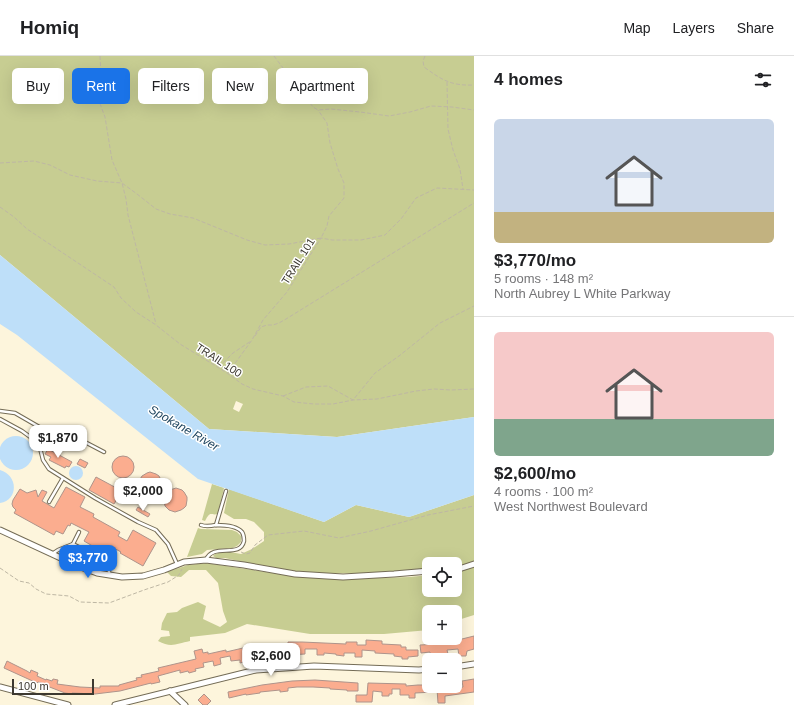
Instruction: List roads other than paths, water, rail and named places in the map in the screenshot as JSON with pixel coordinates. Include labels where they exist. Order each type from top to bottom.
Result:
[{"type":"street","points":[[0,530],[78,566],[97,573],[122,577],[143,576],[184,562],[206,560],[295,574],[344,577],[422,572]]},
{"type":"street","points":[[462,568],[474,564]]},
{"type":"street","points":[[462,666],[474,664]]},
{"type":"street","points":[[115,705],[256,670],[314,666],[422,670]]},
{"type":"street","points":[[0,687],[68,705]]},
{"type":"street","points":[[170,691],[185,705]]},
{"type":"lane","points":[[0,411],[15,413],[41,428],[60,430],[104,452]]},
{"type":"lane","points":[[0,419],[33,439],[40,448],[43,460],[49,469],[95,498],[138,522],[156,530],[168,544],[177,564]]},
{"type":"lane","points":[[49,502],[62,478]]},
{"type":"lane","points":[[216,525],[226,490]]},
{"type":"lane","points":[[201,526],[216,525],[233,527],[239,529],[244,534],[243,544],[240,548],[212,552],[208,555],[206,560]]},
{"type":"lane","points":[[51,554],[73,544],[79,532]]},
{"type":"lane","points":[[73,544],[109,563]]},
{"type":"lane","points":[[108,575],[109,563],[112,557]]},
{"type":"water","name":"Spokane River","points":[[0,255],[209,429],[337,437],[474,417],[474,495],[409,517],[356,505],[324,522],[198,479],[17,335],[0,324]]},
{"type":"water","points":[[16,436],[28,441],[33,453],[28,465],[16,470],[4,465],[-1,453],[4,441]]},
{"type":"water","points":[[73,466],[79,466],[83,470],[83,476],[79,480],[73,480],[69,476],[69,470]]},
{"type":"water","points":[[0,470],[10,477],[14,487],[11,497],[0,503]]}]
